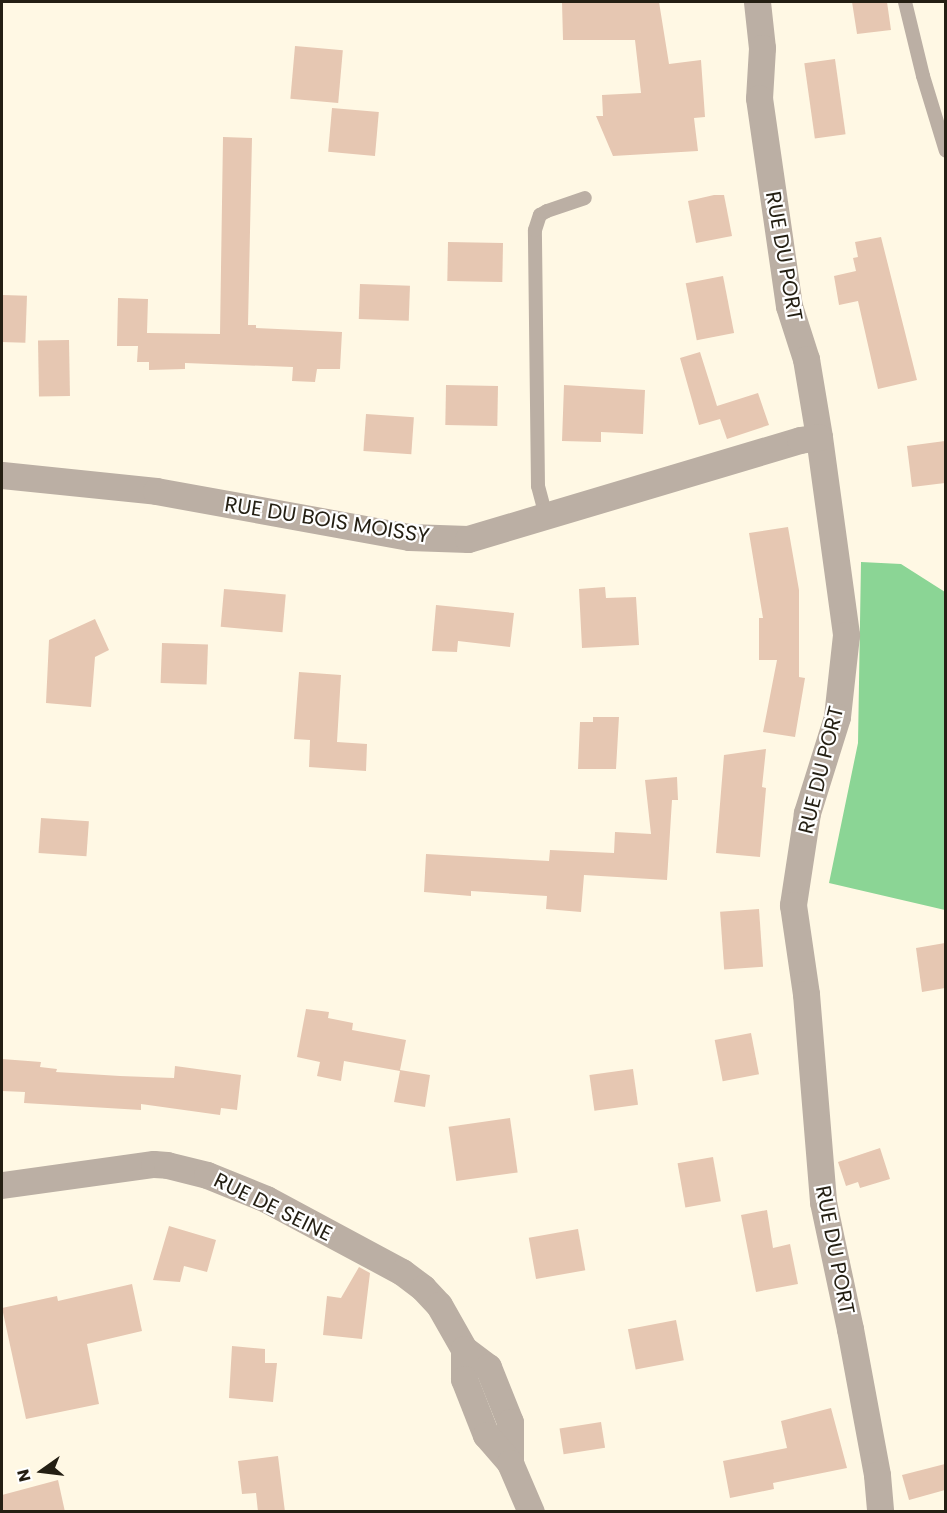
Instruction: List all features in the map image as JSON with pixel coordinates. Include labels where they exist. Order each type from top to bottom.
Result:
[{"type":"street","name":"RUE DU PORT","points":[[757,2],[762,48],[759,98],[762,121],[789,306],[806,359],[819,437],[846,635],[837,717],[807,813],[793,905],[806,994],[823,1202],[850,1329],[877,1475],[879,1509]]},
{"type":"street","name":"RUE DU BOIS MOISSY","points":[[2,475],[156,491],[409,537],[468,539],[800,440],[819,437]]},
{"type":"street","name":"RUE DE SEINE","points":[[2,1185],[154,1164],[207,1175],[266,1199],[402,1272],[423,1287],[439,1305],[464,1349],[488,1367],[510,1422],[510,1462],[531,1512]]},
{"type":"lane","points":[[905,2],[923,76],[945,151]]},
{"type":"lane","points":[[546,516],[538,486],[535,230],[540,215],[585,198]]},
{"type":"green space","points":[[861,562],[901,564],[945,592],[945,910],[829,883],[858,743]]},
{"type":"building","points":[[562,2],[659,2],[669,64],[701,60],[705,117],[694,118],[698,151],[613,156],[596,116],[603,116],[602,95],[641,93],[635,40],[563,40]]},
{"type":"building","points":[[852,2],[887,2],[891,30],[857,34]]},
{"type":"building","points":[[295,46],[343,50],[338,103],[290,99]]},
{"type":"building","points":[[835,59],[846,134],[815,139],[804,63]]},
{"type":"building","points":[[332,108],[379,112],[375,156],[328,152]]},
{"type":"building","points":[[223,137],[252,138],[248,325],[256,325],[256,328],[342,332],[340,369],[317,369],[315,382],[292,381],[293,367],[185,363],[185,369],[149,370],[149,362],[137,362],[138,346],[117,346],[118,298],[148,299],[147,333],[220,334]]},
{"type":"building","points":[[724,195],[732,236],[696,243],[688,201]]},
{"type":"building","points":[[881,237],[917,380],[878,389],[858,301],[839,305],[834,276],[856,271],[853,258],[858,257],[855,242]]},
{"type":"building","points":[[448,242],[503,243],[502,282],[447,281]]},
{"type":"building","points":[[723,276],[734,333],[697,340],[686,283]]},
{"type":"building","points":[[360,284],[410,286],[409,321],[359,319]]},
{"type":"building","points":[[2,295],[27,296],[25,343],[2,342]]},
{"type":"building","points":[[69,340],[70,396],[39,397],[38,341]]},
{"type":"building","points":[[700,352],[717,406],[758,393],[769,425],[727,439],[720,419],[699,425],[680,358]]},
{"type":"building","points":[[446,385],[498,386],[497,426],[445,425]]},
{"type":"building","points":[[564,385],[645,390],[643,434],[601,432],[601,442],[562,441]]},
{"type":"building","points":[[366,414],[414,417],[411,454],[363,451]]},
{"type":"building","points":[[945,441],[945,483],[912,487],[907,446]]},
{"type":"building","points":[[788,527],[799,590],[799,677],[805,678],[795,737],[763,732],[777,660],[759,660],[759,618],[763,618],[749,533]]},
{"type":"building","points":[[605,587],[606,598],[636,597],[639,645],[582,648],[579,589]]},
{"type":"building","points":[[224,589],[286,594],[282,632],[221,627]]},
{"type":"building","points":[[436,605],[514,613],[510,647],[458,641],[457,652],[432,651]]},
{"type":"building","points":[[95,619],[109,650],[95,657],[91,707],[46,703],[49,640]]},
{"type":"building","points":[[162,643],[208,645],[207,685],[161,683]]},
{"type":"building","points":[[299,672],[341,675],[337,742],[367,744],[366,771],[309,767],[310,740],[294,739]]},
{"type":"building","points":[[593,717],[619,717],[616,769],[578,769],[580,722],[593,722]]},
{"type":"building","points":[[766,749],[762,787],[766,788],[760,857],[716,853],[724,755]]},
{"type":"building","points":[[677,777],[678,800],[672,800],[667,880],[584,875],[581,912],[546,909],[547,896],[471,891],[471,896],[424,892],[426,854],[549,861],[550,850],[614,853],[615,832],[651,834],[645,780]]},
{"type":"building","points":[[41,818],[89,821],[86,856],[39,853]]},
{"type":"building","points":[[759,909],[763,967],[724,970],[720,912]]},
{"type":"building","points":[[945,943],[945,988],[922,992],[916,948]]},
{"type":"building","points":[[306,1009],[329,1012],[328,1018],[353,1023],[352,1030],[406,1040],[400,1070],[430,1075],[425,1107],[394,1102],[400,1071],[344,1061],[341,1081],[317,1076],[320,1062],[297,1057]]},
{"type":"building","points":[[751,1033],[759,1074],[723,1081],[715,1040]]},
{"type":"building","points":[[2,1059],[41,1062],[40,1067],[57,1069],[56,1072],[174,1078],[175,1066],[241,1075],[237,1110],[221,1108],[220,1115],[141,1104],[141,1110],[24,1103],[25,1092],[2,1091]]},
{"type":"building","points":[[633,1069],[638,1105],[594,1111],[589,1075]]},
{"type":"building","points":[[510,1118],[518,1172],[456,1181],[449,1127]]},
{"type":"building","points":[[880,1148],[890,1179],[860,1188],[858,1182],[846,1186],[838,1162]]},
{"type":"building","points":[[713,1157],[721,1201],[685,1208],[678,1163]]},
{"type":"building","points":[[767,1210],[773,1248],[790,1244],[798,1284],[756,1292],[741,1215]]},
{"type":"building","points":[[169,1226],[216,1240],[207,1272],[184,1266],[180,1282],[153,1280]]},
{"type":"building","points":[[578,1229],[585,1270],[536,1279],[529,1238]]},
{"type":"building","points":[[359,1267],[370,1273],[362,1339],[323,1335],[327,1296],[341,1298]]},
{"type":"building","points":[[132,1284],[142,1331],[87,1344],[99,1404],[26,1419],[2,1308],[57,1296],[58,1301]]},
{"type":"building","points":[[676,1320],[684,1360],[636,1370],[628,1329]]},
{"type":"building","points":[[232,1346],[265,1349],[265,1363],[277,1363],[273,1402],[229,1398]]},
{"type":"building","points":[[831,1408],[847,1468],[773,1483],[774,1489],[730,1498],[723,1461],[787,1448],[781,1421]]},
{"type":"building","points":[[601,1422],[605,1448],[564,1454],[560,1429]]},
{"type":"building","points":[[278,1456],[285,1512],[258,1512],[256,1493],[242,1494],[238,1461]]},
{"type":"building","points":[[945,1464],[945,1490],[909,1500],[902,1475]]},
{"type":"building","points":[[58,1480],[65,1512],[2,1512],[2,1495]]}]
